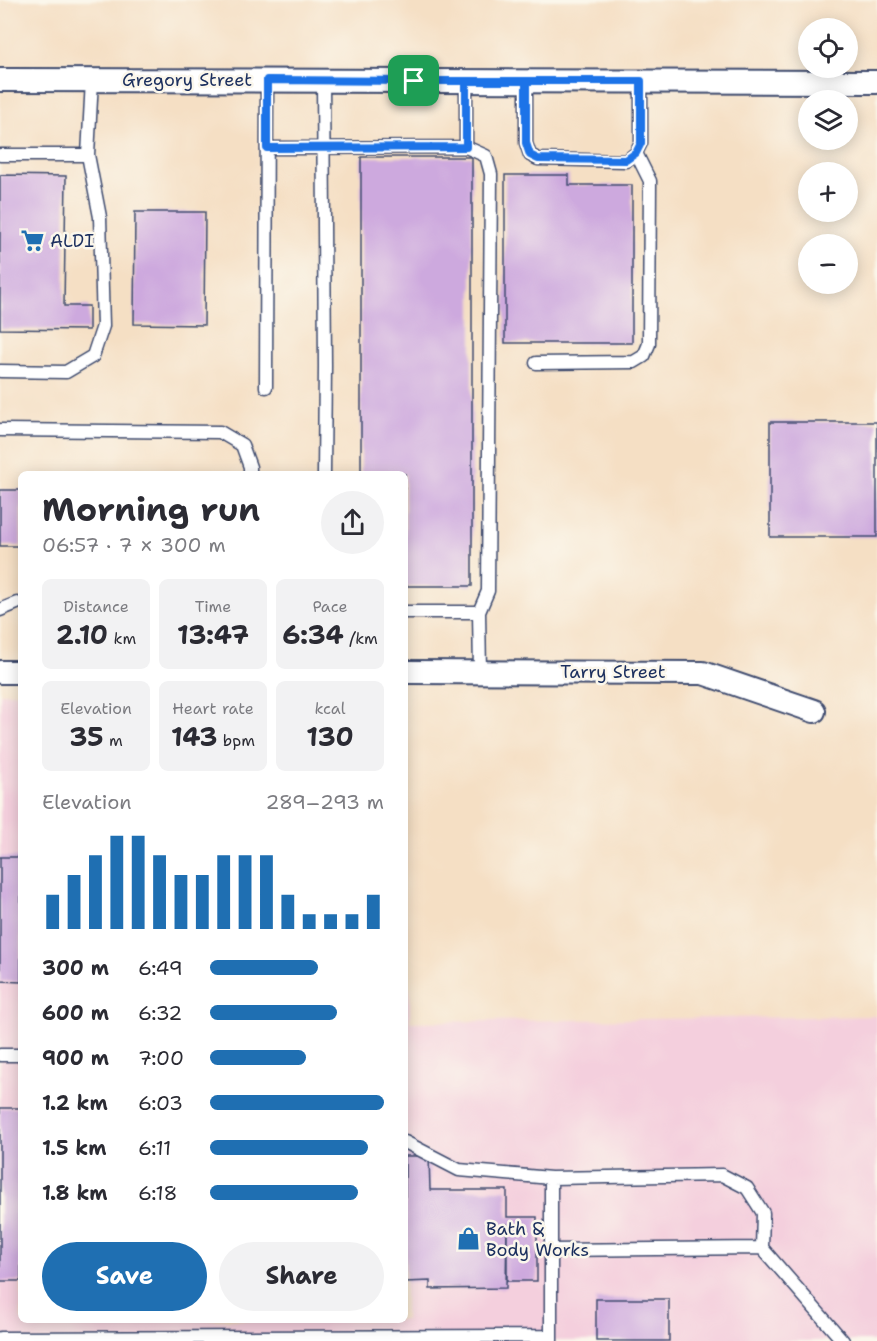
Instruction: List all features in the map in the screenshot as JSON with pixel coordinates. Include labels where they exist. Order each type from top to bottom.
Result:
[{"type":"street","name":"Gregory Street","points":[[0,80],[877,82]]},
{"type":"street","points":[[0,672],[18,672]]},
{"type":"street","name":"Tarry Street","points":[[408,672],[703,673],[814,711]]},
{"type":"lane","points":[[0,371],[66,372],[93,356],[103,326],[100,217],[88,155],[92,80]]},
{"type":"lane","points":[[266,387],[267,80]]},
{"type":"lane","points":[[323,80],[324,471]]},
{"type":"lane","points":[[466,81],[466,147]]},
{"type":"lane","points":[[526,81],[526,143],[530,155],[538,159],[626,160],[636,153],[641,143],[641,81]]},
{"type":"lane","points":[[267,148],[466,147],[486,156],[491,174],[488,591],[480,612],[480,672]]},
{"type":"lane","points":[[536,363],[634,362],[644,356],[649,344],[650,181],[636,153]]},
{"type":"lane","points":[[0,155],[88,155]]},
{"type":"lane","points":[[0,429],[220,432],[242,445],[250,471]]},
{"type":"lane","points":[[0,610],[18,603]]},
{"type":"lane","points":[[408,612],[480,612]]},
{"type":"lane","points":[[0,1055],[18,1055]]},
{"type":"lane","points":[[408,1144],[459,1170],[551,1178],[722,1175],[747,1188],[763,1213],[762,1248],[843,1341]]},
{"type":"lane","points":[[0,1338],[551,1338],[551,1178]]},
{"type":"lane","points":[[551,1250],[762,1248]]},
{"type":"shaded area","points":[[0,693],[18,693],[18,1323],[408,1323],[408,989],[410,989],[410,1022],[877,1016],[877,1341],[0,1341]]},
{"type":"building","points":[[361,157],[472,157],[472,586],[408,586],[408,471],[361,471]]},
{"type":"building","name":"ALDI","points":[[0,175],[66,176],[64,306],[89,306],[89,330],[0,329]]},
{"type":"building","points":[[505,175],[569,175],[569,185],[632,185],[632,343],[505,343]]},
{"type":"building","points":[[135,212],[205,212],[204,325],[134,324]]},
{"type":"building","points":[[770,422],[877,422],[877,537],[770,537]]},
{"type":"building","points":[[0,490],[18,490],[18,546],[0,546]]},
{"type":"building","points":[[0,857],[18,857],[18,982],[0,981]]},
{"type":"building","points":[[0,1108],[18,1108],[18,1281],[0,1281]]},
{"type":"building","name":"Bath & Body Works","points":[[408,1156],[429,1156],[430,1190],[507,1190],[507,1217],[537,1217],[537,1281],[507,1281],[507,1223],[506,1288],[430,1289],[430,1281],[408,1282]]},
{"type":"building","points":[[596,1299],[669,1299],[669,1341],[596,1341]]},
{"type":"place","name":"ALDI","points":[[32,241]]},
{"type":"place","name":"Bath & Body Works","points":[[468,1239]]},
{"type":"route","points":[[414,81],[267,80],[267,148],[466,147],[466,81],[526,81],[526,143],[530,155],[538,159],[626,160],[636,153],[641,143],[641,81],[526,81],[466,81],[414,81]]}]
